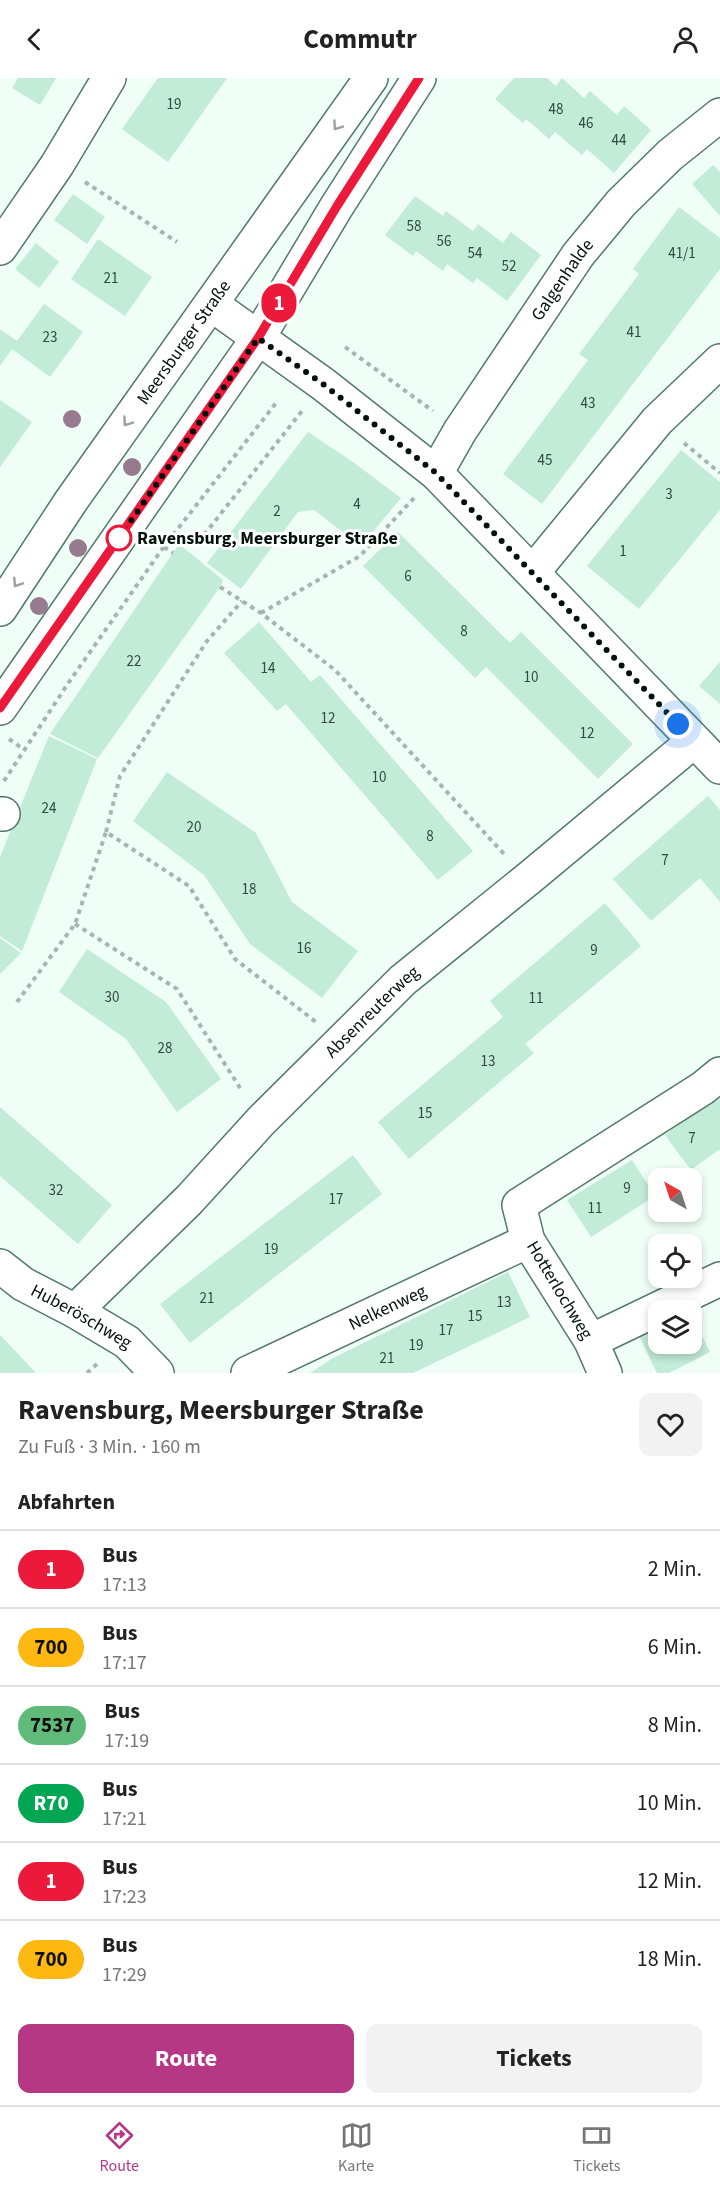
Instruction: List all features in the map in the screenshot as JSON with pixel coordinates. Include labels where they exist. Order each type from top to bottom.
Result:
[{"type":"street","points":[[0,248],[57,165],[109,78]]},
{"type":"street","name":"Meersburger Straße","points":[[0,609],[71,501],[371,78]]},
{"type":"street","points":[[0,708],[258,338],[337,206],[419,78]]},
{"type":"street","name":"Galgenhalde","points":[[436,473],[460,431],[585,246],[637,187],[670,155],[720,115]]},
{"type":"street","points":[[211,304],[323,384],[436,473],[720,767]]},
{"type":"street","points":[[533,572],[657,421],[720,361]]},
{"type":"street","name":"Absenreuterweg","points":[[75,1311],[189,1200],[261,1121],[403,980],[694,741]]},
{"type":"street","name":"Hotterlochweg","points":[[598,1364],[528,1241],[519,1205],[703,1088],[720,1074]]},
{"type":"street","name":"Nelkenweg","points":[[248,1373],[528,1241]]},
{"type":"street","name":"Huberöschweg","points":[[0,1266],[23,1284],[127,1342],[158,1373]]},
{"type":"street","points":[[598,1364],[720,1279]]},
{"type":"path","points":[[57,165],[177,242]]},
{"type":"path","points":[[345,347],[460,431]]},
{"type":"path","points":[[172,535],[200,540],[323,384]]},
{"type":"path","points":[[1,805],[69,682],[172,535],[276,403]]},
{"type":"path","points":[[657,421],[720,473]]},
{"type":"path","points":[[261,613],[360,556],[436,473]]},
{"type":"path","points":[[164,547],[173,553]]},
{"type":"path","points":[[220,587],[261,613],[335,670],[528,879]]},
{"type":"path","points":[[17,1002],[75,924],[106,832],[120,776],[207,641],[242,601]]},
{"type":"path","points":[[106,832],[189,886],[235,959],[340,1041]]},
{"type":"path","points":[[75,924],[177,989],[261,1121]]},
{"type":"building","points":[[18,78],[56,78],[40,105],[12,88]]},
{"type":"building","points":[[158,78],[227,78],[168,162],[122,129]]},
{"type":"building","points":[[514,78],[547,78],[556,86],[562,78],[584,98],[590,91],[617,115],[624,106],[651,130],[614,173],[587,149],[582,155],[555,132],[549,139],[526,119],[523,123],[495,99]]},
{"type":"building","points":[[713,165],[720,172],[720,216],[692,184]]},
{"type":"building","points":[[73,194],[105,217],[87,244],[54,220]]},
{"type":"building","points":[[415,196],[443,216],[446,211],[473,231],[478,224],[503,243],[511,232],[541,255],[507,301],[477,278],[473,283],[447,264],[443,271],[416,251],[413,256],[385,235]]},
{"type":"building","points":[[679,207],[720,238],[720,269],[542,504],[503,474],[588,360],[579,354],[639,274],[633,269]]},
{"type":"building","points":[[98,239],[152,277],[125,316],[71,279]]},
{"type":"building","points":[[36,243],[59,262],[39,288],[15,269]]},
{"type":"building","points":[[44,304],[83,332],[50,377],[12,349],[0,366],[0,329],[17,341]]},
{"type":"building","points":[[0,400],[32,422],[0,467]]},
{"type":"building","points":[[308,432],[401,498],[361,546],[314,510],[298,512],[241,589],[207,563]]},
{"type":"building","points":[[681,450],[720,482],[720,510],[639,609],[587,566]]},
{"type":"building","points":[[398,532],[510,643],[521,632],[633,744],[598,779],[486,667],[475,678],[363,566]]},
{"type":"building","points":[[179,544],[223,580],[220,587],[98,758],[50,734]]},
{"type":"building","points":[[259,622],[311,682],[320,675],[473,851],[438,880],[286,704],[277,711],[224,653]]},
{"type":"building","points":[[720,662],[720,704],[699,686]]},
{"type":"building","points":[[49,736],[97,759],[22,951],[0,936],[0,857]]},
{"type":"building","points":[[167,772],[256,833],[292,902],[358,951],[322,998],[250,944],[204,875],[133,821]]},
{"type":"building","points":[[708,796],[720,810],[720,902],[700,878],[651,921],[613,879]]},
{"type":"building","points":[[605,903],[641,946],[525,1044],[534,1053],[409,1159],[378,1122],[503,1017],[490,1001]]},
{"type":"building","points":[[0,938],[21,953],[0,974]]},
{"type":"building","points":[[87,949],[166,1002],[221,1079],[177,1112],[126,1039],[59,992]]},
{"type":"building","points":[[720,1093],[720,1149],[694,1168],[690,1168],[665,1135]]},
{"type":"building","points":[[0,1107],[112,1205],[78,1244],[0,1176]]},
{"type":"building","points":[[353,1155],[382,1194],[190,1343],[160,1304]]},
{"type":"building","points":[[632,1160],[648,1185],[648,1200],[591,1237],[567,1200]]},
{"type":"building","points":[[508,1272],[530,1317],[413,1373],[310,1373],[333,1358]]},
{"type":"building","points":[[648,1328],[648,1354],[702,1354],[702,1336],[710,1352],[669,1373],[657,1373],[638,1334]]},
{"type":"building","points":[[0,1335],[22,1358],[36,1373],[0,1373]]},
{"type":"bus line","name":"1","points":[[0,708],[258,338],[337,206],[419,78]]},
{"type":"place","name":"Ravensburg, Meersburger Straße","points":[[119,538]]},
{"type":"route","points":[[119,538],[258,338],[323,384],[436,473],[678,724]]}]
